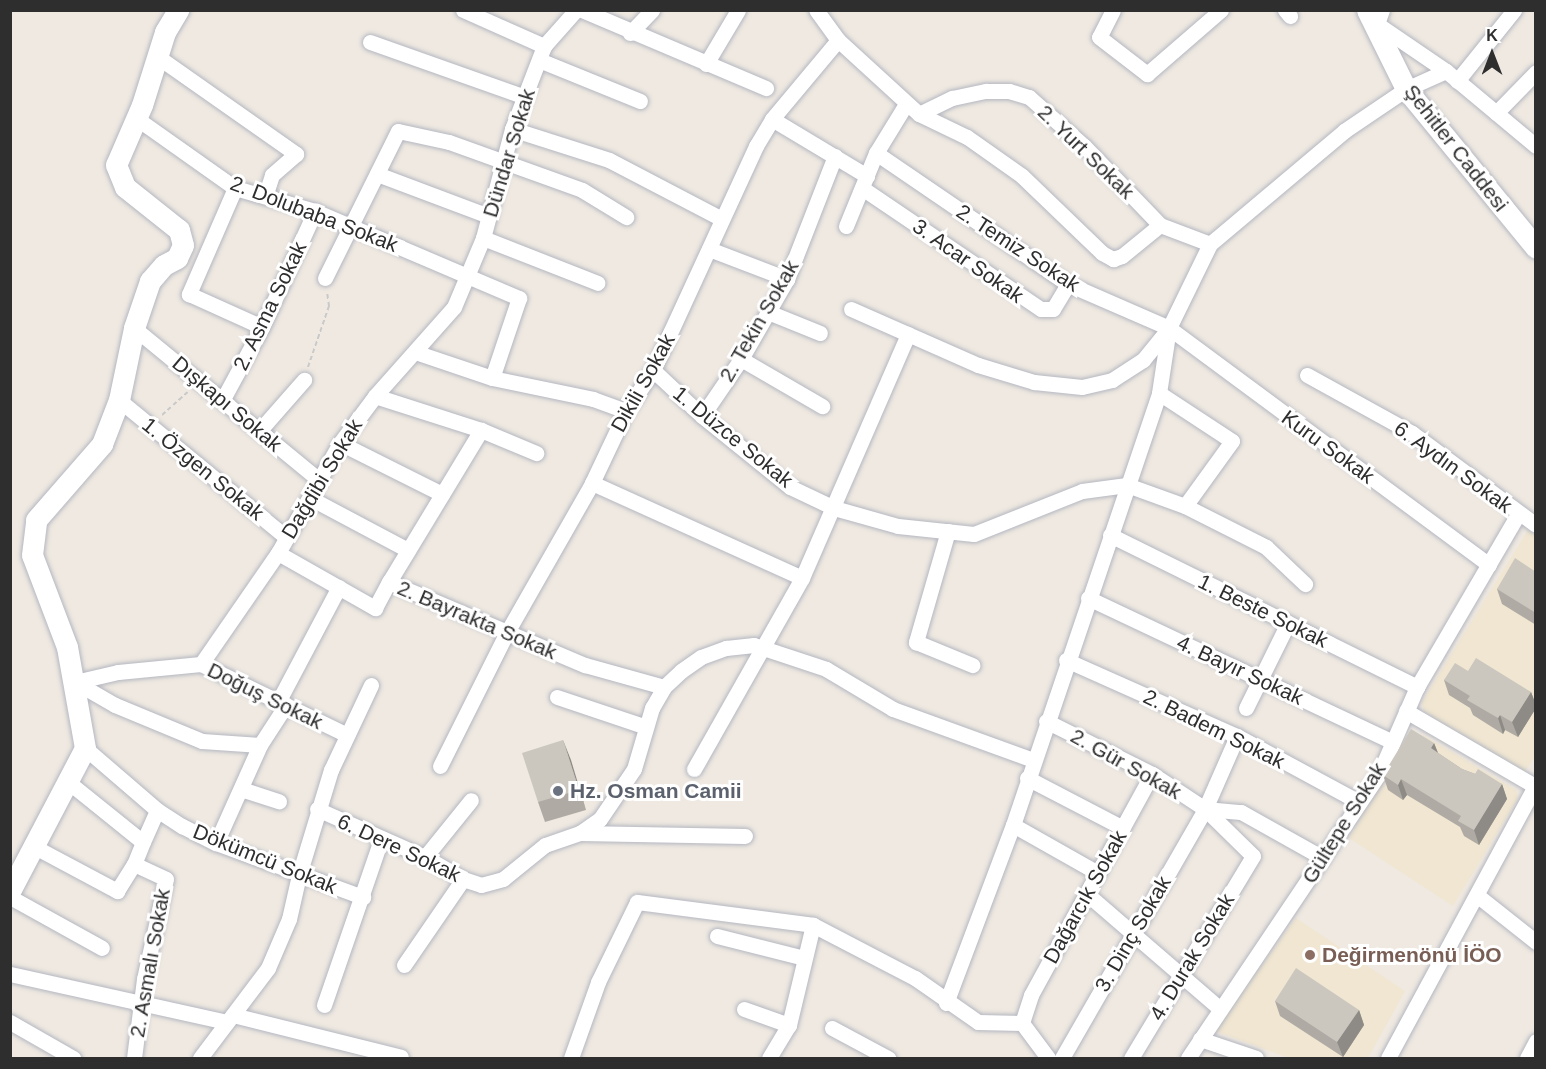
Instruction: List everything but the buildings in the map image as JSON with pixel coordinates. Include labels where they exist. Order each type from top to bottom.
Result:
[{"type":"street","points":[[10,891],[31,846],[85,748],[67,647],[32,555],[36,520],[102,444],[119,400],[134,328],[150,281],[164,265],[177,258],[183,245],[179,230],[125,187],[117,175],[116,165],[136,118],[165,32],[178,10]]},
{"type":"street","points":[[463,10],[544,46]]},
{"type":"street","name":"Dündar Sokak","points":[[483,238],[512,129],[538,60],[544,46],[576,10]]},
{"type":"street","points":[[582,10],[630,33],[766,88]]},
{"type":"street","points":[[630,33],[652,10]]},
{"type":"street","points":[[706,64],[738,10]]},
{"type":"street","points":[[816,10],[838,40],[906,104],[919,114],[967,137],[1022,176],[1113,259],[1122,256],[1160,225]]},
{"type":"street","points":[[1113,10],[1099,37],[1147,74],[1221,10]]},
{"type":"street","points":[[851,309],[978,365],[1034,382],[1082,387],[1112,380],[1143,360],[1169,328],[1210,244],[1344,131],[1406,89],[1451,76],[1514,10]]},
{"type":"street","points":[[1375,15],[1536,146]]},
{"type":"street","name":"Şehitler Caddesi","points":[[1375,15],[1406,89],[1536,248]]},
{"type":"street","name":"Dikili Sokak","points":[[440,766],[506,634],[592,483],[626,411],[653,370],[709,249],[720,218],[772,119],[838,40]]},
{"type":"street","points":[[370,42],[525,97]]},
{"type":"street","points":[[158,57],[296,154],[272,175],[265,196]]},
{"type":"street","points":[[538,60],[640,101]]},
{"type":"street","points":[[1496,113],[1536,72]]},
{"type":"street","name":"2. Yurt Sokak","points":[[919,114],[952,98],[986,92],[1009,91],[1029,97],[1084,146],[1160,225],[1210,244]]},
{"type":"street","points":[[846,226],[876,153],[906,104]]},
{"type":"street","name":"2. Dolubaba Sokak","points":[[136,118],[235,188],[315,211],[519,298],[492,378]]},
{"type":"street","points":[[772,119],[835,156],[865,182]]},
{"type":"street","points":[[512,129],[609,160],[720,218]]},
{"type":"street","points":[[325,278],[398,131],[448,142],[582,190],[627,217]]},
{"type":"street","name":"2. Temiz Sokak","points":[[876,153],[1068,284],[1169,328]]},
{"type":"street","name":"2. Tekin Sokak","points":[[702,416],[741,359],[787,279],[835,156]]},
{"type":"street","points":[[377,174],[489,216]]},
{"type":"street","name":"3. Acar Sokak","points":[[865,182],[1041,309],[1053,309],[1068,284]]},
{"type":"street","points":[[235,188],[206,250],[189,294],[262,327]]},
{"type":"street","name":"2. Asma Sokak","points":[[223,399],[262,327],[315,211]]},
{"type":"street","points":[[483,238],[598,284]]},
{"type":"street","name":"Dağdibi Sokak","points":[[201,664],[278,553],[340,443],[375,396],[454,308],[469,278],[483,238]]},
{"type":"street","points":[[183,245],[206,250]]},
{"type":"street","points":[[709,249],[787,279]]},
{"type":"street","points":[[768,312],[820,333]]},
{"type":"street","name":"Dışkapı Sokak","points":[[134,328],[319,480]]},
{"type":"street","points":[[946,1003],[1013,825],[1066,660],[1159,393],[1169,328]]},
{"type":"street","name":"Kuru Sokak","points":[[1169,328],[1489,565]]},
{"type":"street","points":[[694,769],[758,646],[802,578],[908,334]]},
{"type":"street","points":[[415,351],[492,378],[593,399],[626,411]]},
{"type":"street","points":[[741,359],[822,406]]},
{"type":"street","name":"1. Düzce Sokak","points":[[653,370],[702,416],[790,487],[834,508],[898,526],[974,534],[1082,491],[1127,485]]},
{"type":"street","name":"6. Aydın Sokak","points":[[1307,375],[1412,433],[1518,514],[1536,525]]},
{"type":"street","points":[[260,430],[304,380]]},
{"type":"street","points":[[1159,393],[1232,441],[1185,506]]},
{"type":"street","points":[[375,396],[481,430],[536,453]]},
{"type":"street","name":"1. Özgen Sokak","points":[[119,400],[287,538]]},
{"type":"street","points":[[389,582],[481,430]]},
{"type":"street","points":[[340,443],[442,494]]},
{"type":"street","points":[[592,483],[802,578]]},
{"type":"street","points":[[1127,485],[1185,506],[1266,547],[1305,584]]},
{"type":"street","points":[[310,498],[408,550]]},
{"type":"street","name":"Gültepe Sokak","points":[[1188,1059],[1378,774],[1417,687],[1518,514]]},
{"type":"street","points":[[948,531],[916,642],[972,665]]},
{"type":"street","name":"1. Beste Sokak","points":[[1110,535],[1417,687]]},
{"type":"street","name":"2. Bayrakta Sokak","points":[[278,553],[375,608],[389,582],[506,634],[585,665],[664,687]]},
{"type":"street","points":[[216,843],[260,746],[339,587]]},
{"type":"street","name":"4. Bayır Sokak","points":[[1088,598],[1392,742]]},
{"type":"street","points":[[1246,708],[1288,623]]},
{"type":"street","points":[[580,833],[600,819],[634,769],[646,727],[664,687],[701,657],[726,648],[758,646],[826,669],[893,709],[1033,760]]},
{"type":"street","name":"2. Badem Sokak","points":[[1066,660],[1237,736],[1359,802]]},
{"type":"street","name":"Doğuş Sokak","points":[[75,682],[118,672],[201,664],[347,735]]},
{"type":"street","points":[[75,682],[115,705],[202,741],[260,746]]},
{"type":"street","points":[[200,1059],[268,968],[290,919],[298,875],[317,809],[347,735],[371,685]]},
{"type":"street","points":[[557,697],[646,727]]},
{"type":"street","points":[[1388,1059],[1478,896],[1535,785],[1406,711]]},
{"type":"street","name":"2. Gür Sokak","points":[[1046,721],[1152,774],[1205,809],[1253,856]]},
{"type":"street","name":"3. Dinç Sokak","points":[[1062,1059],[1205,809],[1237,736]]},
{"type":"street","name":"Dökümcü Sokak","points":[[85,748],[157,810],[216,843],[363,897]]},
{"type":"street","name":"Dağarcık Sokak","points":[[1022,1023],[1031,995],[1152,774]]},
{"type":"street","points":[[1027,778],[1123,828]]},
{"type":"street","points":[[67,782],[143,842]]},
{"type":"street","points":[[241,789],[279,801]]},
{"type":"street","points":[[424,857],[471,800]]},
{"type":"street","name":"6. Dere Sokak","points":[[317,809],[424,857],[462,879],[481,885],[503,879],[545,845],[580,833]]},
{"type":"street","name":"2. Gür Sokak","points":[[1205,809],[1241,812],[1323,858]]},
{"type":"street","name":"2. Asmalı Sokak","points":[[134,1059],[141,1003],[166,879],[134,864],[157,810]]},
{"type":"street","points":[[1013,825],[1098,873]]},
{"type":"street","points":[[580,833],[745,836]]},
{"type":"street","points":[[324,1005],[363,897],[381,839]]},
{"type":"street","points":[[31,846],[117,891],[134,864]]},
{"type":"street","name":"4. Durak Sokak","points":[[1131,1059],[1178,975],[1253,856]]},
{"type":"street","points":[[404,965],[462,879]]},
{"type":"street","points":[[1087,894],[1131,935],[1220,1009]]},
{"type":"street","points":[[1478,896],[1536,942]]},
{"type":"street","points":[[10,897],[102,948]]},
{"type":"street","points":[[571,1059],[598,982],[637,902],[728,911],[813,925],[915,978],[946,1003],[978,1022],[1022,1023],[1048,1059]]},
{"type":"street","points":[[768,1059],[789,1025],[813,925]]},
{"type":"street","points":[[717,936],[804,958]]},
{"type":"street","points":[[10,974],[401,1057]]},
{"type":"street","points":[[744,1009],[789,1025]]},
{"type":"street","points":[[10,1022],[73,1059]]},
{"type":"street","points":[[832,1028],[888,1059]]},
{"type":"street","points":[[1200,1039],[1256,1059]]},
{"type":"street","points":[[1527,1059],[1536,1041]]},
{"type":"path","points":[[304,380],[329,306],[325,278]]},
{"type":"path","points":[[150,426],[200,380]]},
{"type":"shaded area","points":[[1528,530],[1535,535],[1536,755],[1525,771],[1424,712],[1422,702]]},
{"type":"shaded area","points":[[1423,735],[1516,790],[1518,798],[1453,906],[1349,838],[1411,737]]},
{"type":"shaded area","name":"Değirmenönü İÖO","points":[[1296,918],[1405,991],[1368,1058],[1289,1058],[1215,1031]]},
{"type":"place","name":"Hz. Osman Camii","points":[[558,791]]},
{"type":"place","name":"Değirmenönü İÖO","points":[[1310,955]]}]
